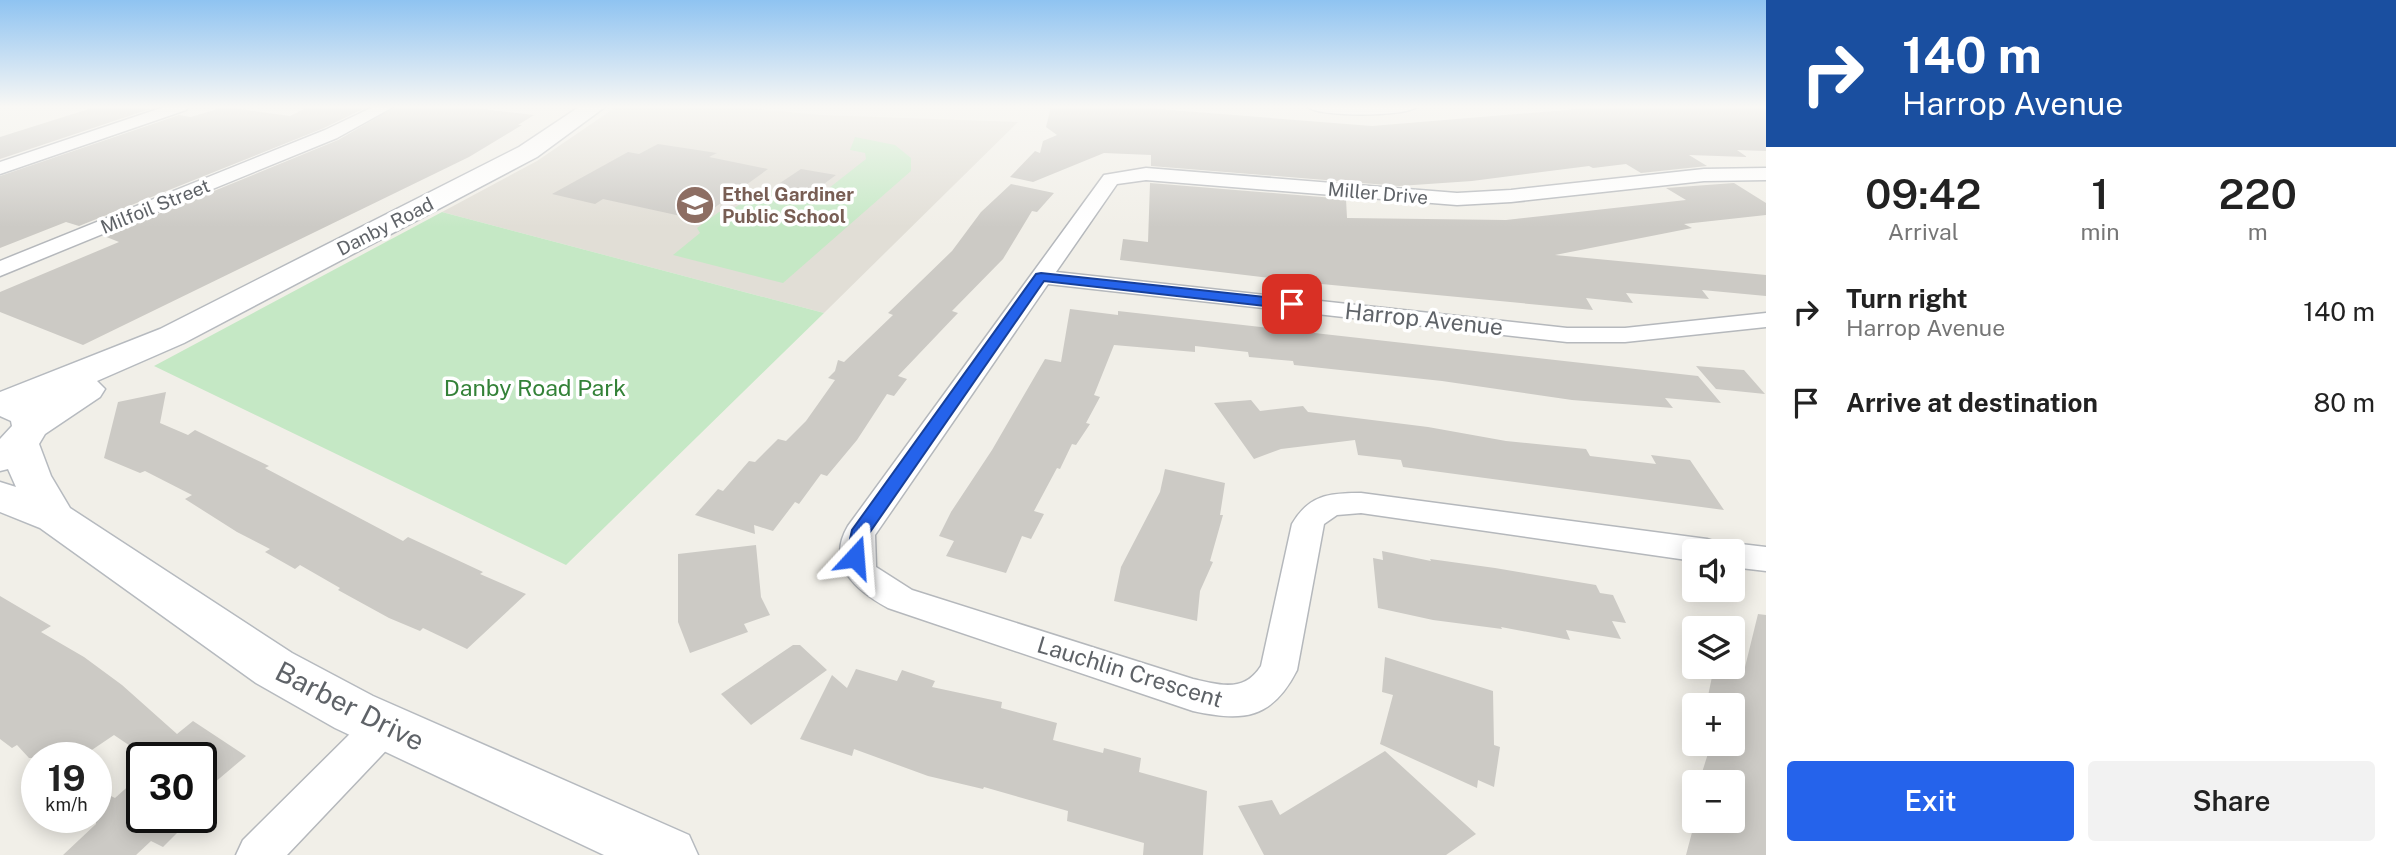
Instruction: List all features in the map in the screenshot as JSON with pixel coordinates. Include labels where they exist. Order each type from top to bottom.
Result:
[{"type":"street","points":[[0,168],[62,147]]},
{"type":"street","name":"Milfoil Street","points":[[0,269],[299,147]]},
{"type":"street","name":"Danby Road","points":[[10,428],[172,336],[535,147]]},
{"type":"street","name":"Miller Drive","points":[[1041,277],[1111,179],[1128,175],[1146,174],[1457,199],[1511,196],[1704,175],[1766,174]]},
{"type":"street","name":"Harrop Avenue","points":[[1041,277],[1577,335],[1625,335],[1766,320]]},
{"type":"street","name":"Lauchlin Crescent","points":[[1041,277],[859,534],[855,557],[869,583],[900,599],[1193,695],[1232,703],[1254,699],[1270,687],[1279,670],[1308,524],[1313,513],[1331,505],[1361,503],[1682,548]]},
{"type":"street","name":"Barber Drive","points":[[10,428],[31,477],[55,518]]},
{"type":"street","name":"Barber Drive","points":[[0,496],[55,518],[274,668],[384,726],[668,855]]},
{"type":"street","points":[[1745,557],[1766,559]]},
{"type":"street","points":[[258,855],[384,726]]},
{"type":"shaded area","name":"Ethel Gardiner Public School","points":[[558,147],[993,147],[824,313],[442,212],[537,161]]},
{"type":"green space","points":[[851,147],[897,147],[911,158],[911,171],[783,283],[673,255],[700,233],[697,228],[719,212],[731,210],[764,189],[815,199],[866,159],[865,153],[850,150]]},
{"type":"green space","name":"Danby Road Park","points":[[442,212],[824,313],[566,565],[154,366]]},
{"type":"building","points":[[0,147],[36,147],[0,159]]},
{"type":"building","points":[[85,147],[277,147],[79,226],[66,222],[0,248],[0,176]]},
{"type":"building","points":[[321,147],[486,147],[83,345],[0,312],[0,292],[119,242],[104,236]]},
{"type":"building","points":[[652,147],[677,147],[717,153],[709,157],[768,169],[714,208],[708,206],[690,218],[603,199],[595,204],[552,194],[628,152],[639,154]]},
{"type":"building","points":[[1042,147],[1766,147],[1766,151],[1737,150],[1747,157],[1689,155],[1707,166],[1641,173],[1626,164],[1593,168],[1589,166],[1472,181],[1399,186],[1151,166],[1151,155],[1104,153],[1033,182],[1010,177],[1035,151],[1040,153]]},
{"type":"building","points":[[801,169],[836,175],[809,195],[774,187]]},
{"type":"building","points":[[1150,183],[1346,199],[1347,218],[1506,220],[1686,200],[1666,188],[1734,183],[1766,203],[1766,215],[1684,224],[1692,228],[1555,255],[1766,275],[1766,296],[1702,290],[1709,299],[1626,293],[1633,303],[1586,298],[1593,310],[1311,283],[1120,260],[1123,239],[1148,242]]},
{"type":"building","points":[[1011,184],[1054,193],[1037,212],[1032,211],[1003,259],[952,311],[958,313],[898,376],[907,379],[894,396],[887,394],[857,440],[827,476],[821,474],[799,504],[795,502],[773,531],[754,525],[755,534],[695,515],[718,489],[723,491],[749,461],[755,462],[778,439],[786,441],[806,421],[835,380],[828,378],[835,371],[838,360],[844,362],[893,315],[888,313],[952,251],[981,212]]},
{"type":"building","points":[[1070,309],[1118,315],[1118,311],[1698,376],[1721,403],[1665,398],[1673,408],[1572,400],[1442,381],[1294,365],[1293,361],[1249,357],[1248,352],[1195,346],[1195,352],[1114,345],[1094,395],[1100,397],[1086,423],[1090,424],[1076,445],[1072,444],[1060,469],[1057,468],[1034,511],[1044,514],[1031,539],[1022,536],[1006,573],[946,556],[954,541],[939,536],[951,512],[992,450],[1045,359],[1061,362]]},
{"type":"building","points":[[1696,366],[1744,370],[1765,394],[1716,389]]},
{"type":"building","points":[[166,392],[160,423],[188,435],[195,430],[269,466],[265,468],[403,541],[408,537],[526,594],[467,649],[423,628],[420,631],[389,618],[300,565],[295,569],[265,552],[270,549],[185,499],[192,495],[145,471],[140,473],[104,458],[118,402]]},
{"type":"building","points":[[1251,400],[1260,411],[1303,406],[1308,412],[1428,427],[1506,441],[1586,449],[1590,456],[1656,464],[1651,455],[1690,460],[1724,510],[1403,467],[1401,460],[1358,455],[1355,440],[1281,449],[1254,459],[1214,403]]},
{"type":"building","points":[[1165,469],[1225,483],[1220,515],[1223,515],[1210,561],[1213,562],[1200,591],[1197,621],[1114,601],[1121,567],[1160,492]]},
{"type":"building","points":[[756,545],[761,597],[770,615],[744,624],[748,632],[690,653],[678,622],[678,554]]},
{"type":"building","points":[[1382,551],[1431,561],[1430,559],[1495,568],[1596,585],[1600,593],[1613,595],[1626,623],[1612,621],[1621,639],[1566,630],[1570,640],[1501,627],[1502,629],[1433,620],[1378,608],[1373,558],[1383,560]]},
{"type":"building","points":[[0,596],[51,626],[41,632],[84,657],[122,685],[177,734],[193,721],[246,756],[217,780],[217,742],[126,743],[114,735],[104,742],[21,742],[21,749],[17,745],[12,748],[0,739]]},
{"type":"building","points":[[1758,614],[1766,615],[1766,855],[1686,855],[1692,833],[1745,833],[1745,770],[1703,770],[1707,756],[1745,756],[1745,693],[1709,693],[1712,679],[1745,679],[1745,667]]},
{"type":"building","points":[[793,645],[800,645],[827,670],[751,725],[721,694]]},
{"type":"building","points":[[1385,657],[1493,691],[1494,745],[1500,747],[1494,787],[1478,780],[1477,788],[1380,744],[1393,695],[1382,692]]},
{"type":"building","points":[[856,669],[897,681],[902,670],[935,681],[932,687],[1002,702],[1001,708],[1057,723],[1053,740],[1103,753],[1104,748],[1141,758],[1139,772],[1207,791],[1203,855],[1143,855],[1144,843],[1067,821],[1068,811],[984,787],[983,789],[928,776],[854,749],[852,756],[800,739],[832,675],[847,688]]},
{"type":"building","points":[[1385,751],[1476,834],[1446,855],[1264,855],[1238,806],[1272,800],[1280,815]]},
{"type":"building","points":[[126,788],[126,833],[177,833],[163,847],[151,841],[136,855],[63,855],[86,833],[112,833],[112,796],[115,798]]},
{"type":"place","name":"Ethel Gardiner Public School","points":[[695,205]]},
{"type":"route","points":[[855,557],[859,534],[1041,277],[1292,304]]}]
